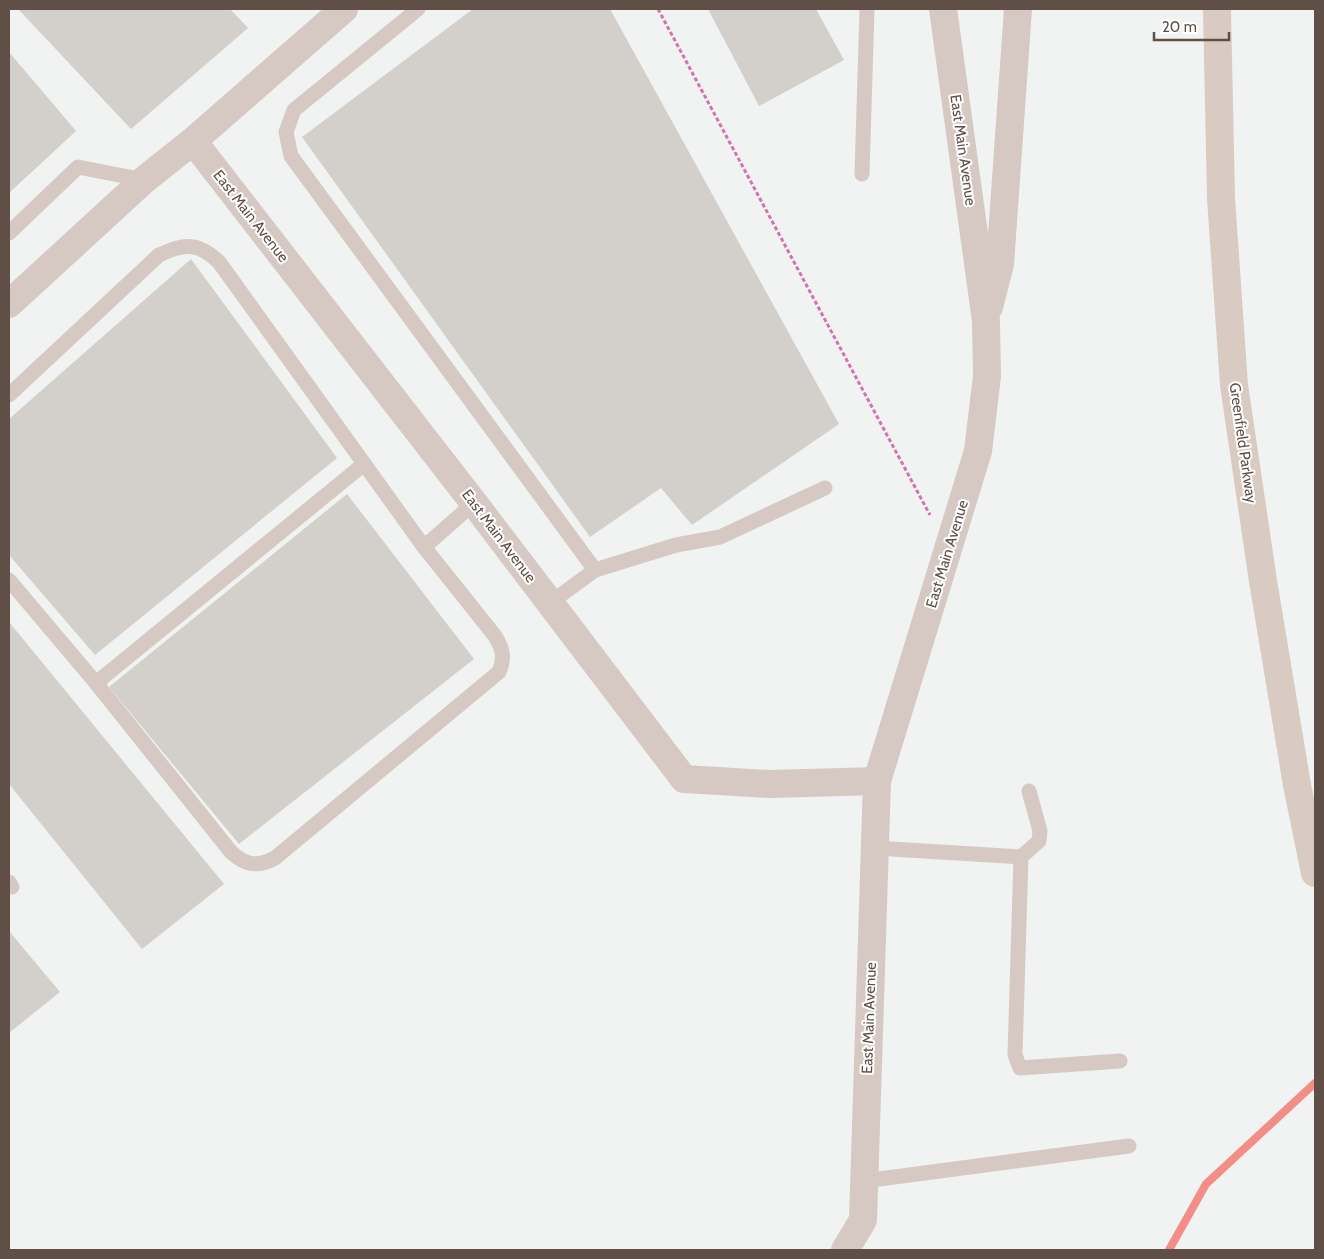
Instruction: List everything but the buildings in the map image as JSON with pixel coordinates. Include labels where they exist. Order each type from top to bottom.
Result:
[{"type":"main road","name":"Greenfield Parkway","points":[[1217,9],[1221,198],[1234,385],[1279,678],[1297,785],[1315,873]]},
{"type":"street","points":[[9,304],[144,180],[193,141],[344,9]]},
{"type":"street","name":"East Main Avenue","points":[[845,1250],[863,1220],[877,781],[978,452],[987,376],[986,321],[943,9]]},
{"type":"street","name":"East Main Avenue","points":[[986,321],[1000,264],[1018,9]]},
{"type":"street","name":"East Main Avenue","points":[[193,141],[474,503],[684,779],[769,784],[877,781]]},
{"type":"lane","points":[[418,9],[399,15],[294,110],[286,132],[292,156],[595,570]]},
{"type":"lane","points":[[862,174],[867,9]]},
{"type":"lane","points":[[9,233],[78,167],[144,180]]},
{"type":"lane","points":[[9,395],[159,255],[172,249],[191,245],[208,252],[219,262],[424,547],[495,636],[503,649],[504,662],[499,672],[275,858],[264,864],[252,865],[241,861],[232,852],[96,683],[9,580]]},
{"type":"lane","points":[[96,683],[364,464]]},
{"type":"lane","points":[[550,603],[595,570],[676,544],[720,537],[825,488]]},
{"type":"lane","points":[[424,547],[474,503]]},
{"type":"lane","points":[[1029,791],[1040,831],[1039,841],[1022,857],[1015,1055],[1020,1068],[1120,1061]]},
{"type":"lane","points":[[875,848],[1022,857]]},
{"type":"lane","points":[[864,1182],[1128,1146]]},
{"type":"path","points":[[658,9],[949,549]]},
{"type":"waterway","points":[[1169,1250],[1206,1184],[1315,1083]]}]
